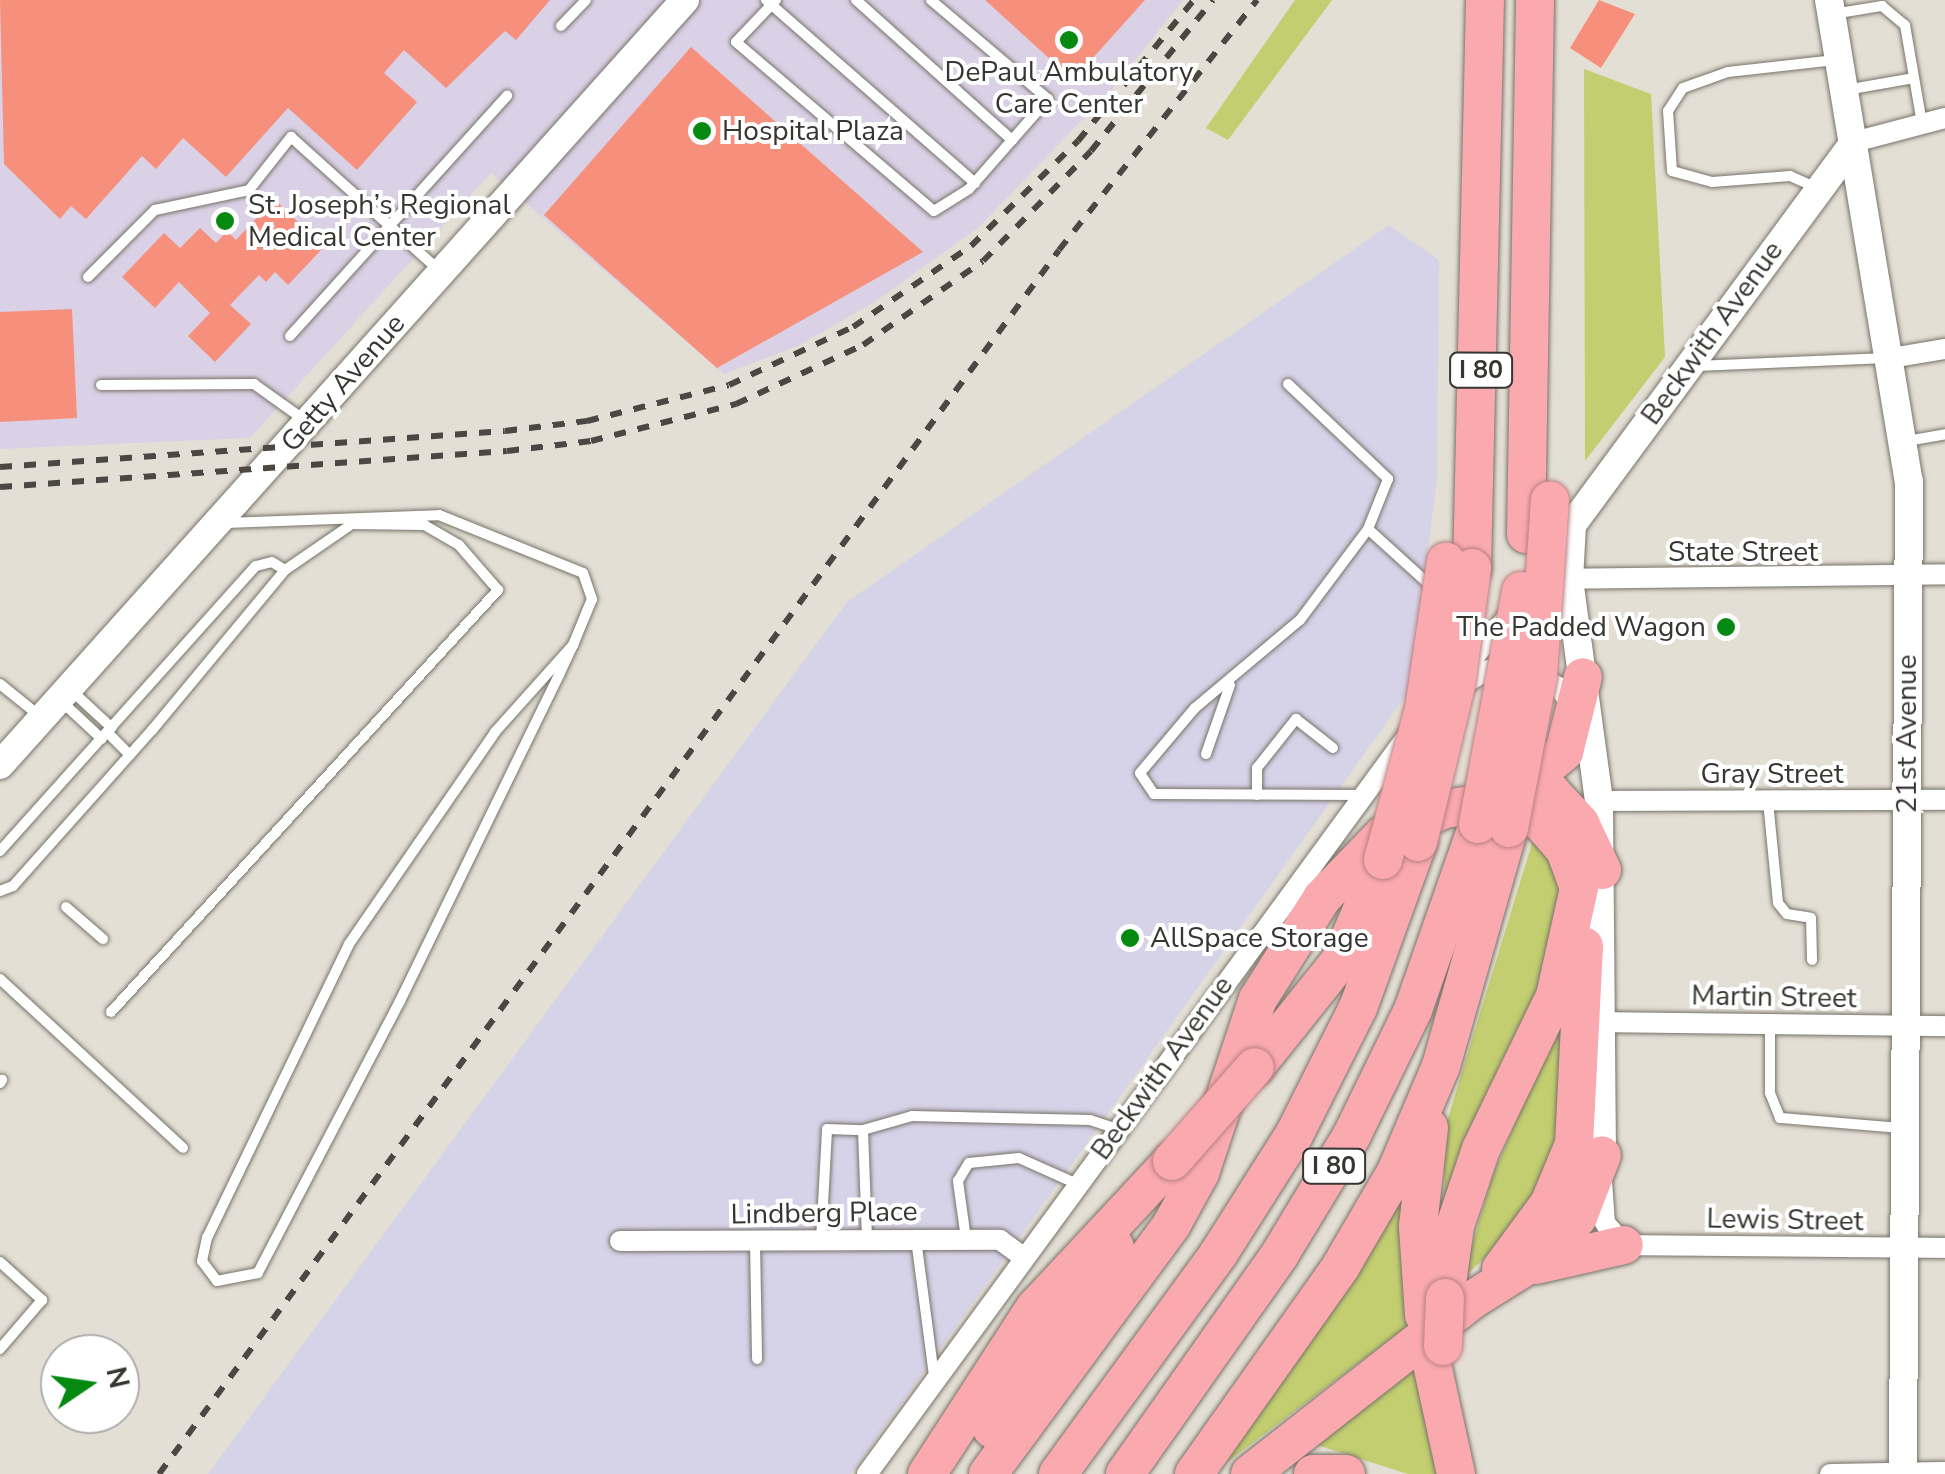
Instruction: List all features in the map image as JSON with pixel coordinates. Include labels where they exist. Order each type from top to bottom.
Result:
[{"type":"highway","name":"I 80","points":[[1058,1474],[1220,1253],[1294,1135],[1358,1008],[1418,842],[1456,685],[1459,565],[1483,173],[1484,0]]},
{"type":"highway","name":"I 80","points":[[1125,1474],[1280,1254],[1352,1135],[1413,1010],[1494,826],[1526,534],[1532,371],[1535,0]]},
{"type":"highway","points":[[1453,1457],[1443,1323],[1418,1226],[1442,1066],[1494,826],[1538,676],[1561,513],[1532,371]]},
{"type":"highway","points":[[927,1474],[1035,1308],[1172,1161],[1340,961],[1383,860],[1459,565]]},
{"type":"highway","points":[[1526,784],[1558,760],[1577,716],[1582,677]]},
{"type":"highway","points":[[988,1474],[1172,1224],[1200,1173],[1258,999],[1342,872],[1393,807],[1447,787],[1526,784],[1571,810],[1590,879],[1574,1144],[1539,1220],[1443,1323]]},
{"type":"highway","points":[[1342,872],[1398,827],[1482,803],[1539,820],[1590,879]]},
{"type":"highway","points":[[1443,1323],[1455,1226],[1482,1150],[1555,996],[1590,879]]},
{"type":"highway","points":[[1194,1474],[1371,1218],[1442,1066]]},
{"type":"highway","points":[[1250,1474],[1443,1323],[1524,1269],[1578,1217],[1602,1154]]},
{"type":"highway","points":[[962,1474],[1172,1161]]},
{"type":"highway","points":[[1524,1269],[1624,1245]]},
{"type":"highway","points":[[1313,1474],[1346,1474]]},
{"type":"street","name":"Getty Avenue","points":[[0,765],[685,0]]},
{"type":"street","name":"21st Avenue","points":[[1830,7],[1905,441],[1908,579],[1903,1473]]},
{"type":"street","points":[[1854,142],[1945,118]]},
{"type":"street","name":"Beckwith Avenue","points":[[867,1474],[1363,795],[1541,577],[1561,513],[1689,366],[1854,142]]},
{"type":"street","points":[[1891,358],[1945,349]]},
{"type":"street","points":[[1561,513],[1600,801],[1590,879],[1602,1022],[1605,1223],[1624,1245]]},
{"type":"street","name":"State Street","points":[[1541,577],[1908,579],[1945,574]]},
{"type":"street","points":[[1439,698],[1488,670],[1524,667],[1560,688],[1577,716]]},
{"type":"street","name":"Gray Street","points":[[1600,801],[1945,800]]},
{"type":"street","name":"Martin Street","points":[[1602,1022],[1945,1026]]},
{"type":"street","name":"Lindberg Place","points":[[620,1240],[1000,1240],[1023,1257]]},
{"type":"street","name":"Lewis Street","points":[[1624,1245],[1945,1248]]},
{"type":"street","points":[[1830,1474],[1945,1472]]},
{"type":"lane","points":[[561,26],[586,0]]},
{"type":"lane","points":[[856,0],[1012,140]]},
{"type":"lane","points":[[930,0],[1048,99],[975,183],[934,211],[736,42],[771,2],[975,183]]},
{"type":"lane","points":[[1830,7],[1882,6],[1906,25],[1922,122]]},
{"type":"lane","points":[[1818,188],[1790,176],[1712,182],[1672,171],[1668,111],[1683,88],[1728,72],[1840,61]]},
{"type":"lane","points":[[1845,90],[1914,78]]},
{"type":"lane","points":[[290,336],[507,96]]},
{"type":"lane","points":[[88,278],[155,210],[249,190],[291,137],[441,271]]},
{"type":"lane","points":[[1689,366],[1891,358]]},
{"type":"lane","points":[[101,384],[254,384],[308,423]]},
{"type":"lane","points":[[1288,384],[1388,480],[1368,530],[1300,620],[1230,684],[1195,708],[1140,773],[1154,794],[1363,795]]},
{"type":"lane","points":[[1905,441],[1945,434]]},
{"type":"lane","points":[[218,524],[438,515],[582,573],[592,599],[573,646],[258,1273],[229,1284],[205,1275],[207,1238],[349,944],[495,732],[573,646]]},
{"type":"lane","points":[[0,891],[13,886],[285,570],[352,524],[425,525],[459,545],[498,590],[111,1012]]},
{"type":"lane","points":[[1368,530],[1436,589],[1482,646]]},
{"type":"lane","points":[[0,851],[256,566],[272,562],[285,570]]},
{"type":"lane","points":[[0,684],[57,702],[107,733],[130,754]]},
{"type":"lane","points":[[1206,754],[1230,684]]},
{"type":"lane","points":[[1256,795],[1257,768],[1296,718],[1333,748]]},
{"type":"lane","points":[[1768,801],[1778,903],[1787,914],[1811,918],[1812,960]]},
{"type":"lane","points":[[66,907],[103,940]]},
{"type":"lane","points":[[0,979],[184,1148]]},
{"type":"lane","points":[[1770,1024],[1770,1094],[1780,1118],[1905,1128]]},
{"type":"lane","points":[[822,1241],[827,1129],[863,1130],[912,1116],[1090,1120],[1117,1129]]},
{"type":"lane","points":[[863,1130],[867,1240]]},
{"type":"lane","points":[[966,1240],[958,1181],[970,1163],[1020,1158],[1077,1184]]},
{"type":"lane","points":[[916,1238],[935,1381]]},
{"type":"lane","points":[[755,1242],[757,1359]]},
{"type":"lane","points":[[0,1262],[42,1300],[0,1349]]},
{"type":"shaded area","name":"St. Joseph’s Regional Medical Center","points":[[0,0],[1183,0],[1113,88],[979,227],[876,301],[798,346],[724,374],[491,173],[250,438],[0,449]]},
{"type":"shaded area","points":[[1389,225],[1439,260],[1437,480],[1409,691],[851,1474],[208,1474],[847,602]]},
{"type":"green space","points":[[1295,0],[1332,0],[1228,140],[1206,128]]},
{"type":"green space","points":[[1584,69],[1651,94],[1665,357],[1585,461]]},
{"type":"green space","points":[[1537,827],[1572,885],[1549,982],[1445,1233],[1444,1131]]},
{"type":"green space","points":[[1575,984],[1566,1155],[1533,1213],[1462,1279],[1493,1175]]},
{"type":"green space","points":[[1415,1175],[1417,1319],[1226,1463]]},
{"type":"green space","points":[[1418,1364],[1443,1474],[1408,1474],[1317,1445]]},
{"type":"building","points":[[0,0],[550,0],[516,40],[505,31],[446,88],[404,50],[384,73],[417,102],[357,170],[288,108],[226,177],[183,138],[156,169],[142,156],[86,219],[71,206],[60,219],[4,164]]},
{"type":"building","name":"DePaul Ambulatory Care Center","points":[[985,0],[1145,0],[1073,80]]},
{"type":"building","points":[[1599,0],[1635,14],[1601,68],[1570,48]]},
{"type":"building","name":"Hospital Plaza","points":[[691,47],[923,252],[717,368],[544,215]]},
{"type":"building","points":[[274,199],[324,247],[288,285],[275,272],[266,282],[259,275],[230,305],[251,324],[215,362],[188,336],[210,313],[179,282],[155,308],[122,277],[164,233],[180,248],[200,228],[216,243],[227,231],[236,240]]},
{"type":"building","points":[[72,309],[77,418],[0,422],[0,312]]},
{"type":"railway","points":[[0,467],[505,431],[587,421],[729,385],[853,327],[971,246],[1078,141],[1194,0]]},
{"type":"railway","points":[[0,487],[507,451],[591,441],[736,404],[863,345],[983,261],[1091,151],[1213,0]]},
{"type":"railway","points":[[159,1474],[1059,250],[1257,0]]},
{"type":"place","name":"DePaul Ambulatory Care Center","points":[[1069,40]]},
{"type":"place","name":"Hospital Plaza","points":[[702,131]]},
{"type":"place","name":"St. Joseph’s Regional Medical Center","points":[[225,221]]},
{"type":"place","name":"The Padded Wagon","points":[[1726,627]]},
{"type":"place","name":"AllSpace Storage","points":[[1130,938]]}]
